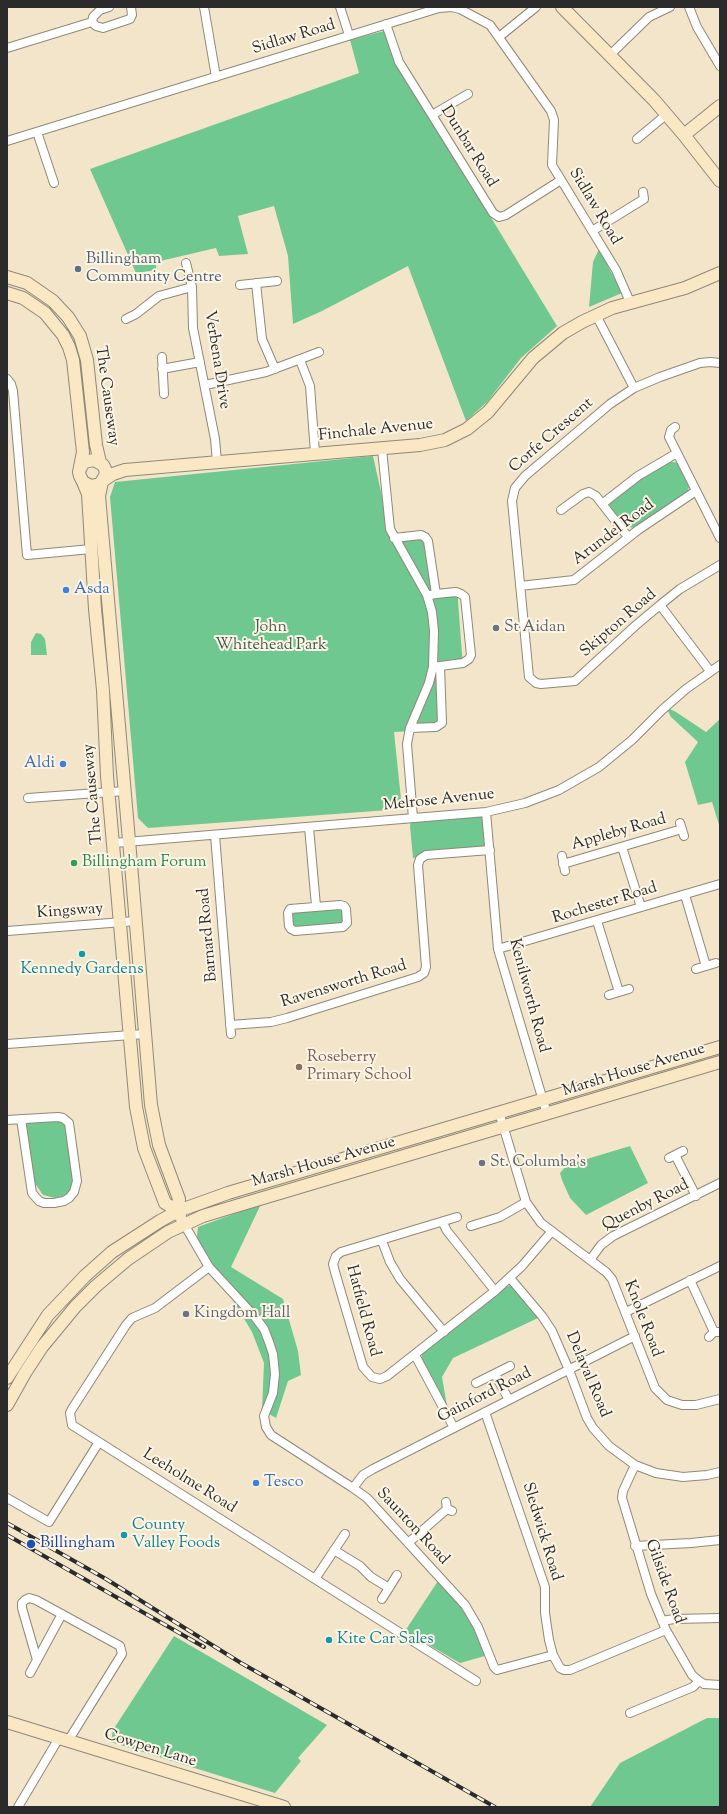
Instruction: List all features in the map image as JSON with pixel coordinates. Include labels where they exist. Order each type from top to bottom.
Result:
[{"type":"street","points":[[109,7],[95,13],[92,16],[92,22],[96,26],[103,28],[125,21],[132,15],[131,7]]},
{"type":"street","points":[[204,7],[216,77]]},
{"type":"street","points":[[340,7],[349,35]]},
{"type":"street","name":"Sidlaw Road","points":[[7,141],[439,8],[452,7],[460,9],[486,21],[499,37],[553,115],[552,160],[561,180],[616,270],[630,302]]},
{"type":"street","points":[[499,37],[536,7]]},
{"type":"street","points":[[562,7],[667,114],[720,181]]},
{"type":"street","points":[[610,56],[649,17],[670,7]]},
{"type":"street","points":[[689,7],[697,27],[720,66]]},
{"type":"street","points":[[7,48],[92,22]]},
{"type":"street","name":"Dunbar Road","points":[[386,24],[399,62],[493,213],[500,217],[506,215],[561,180]]},
{"type":"street","points":[[432,115],[468,94]]},
{"type":"street","points":[[684,135],[720,106]]},
{"type":"street","points":[[637,139],[667,114]]},
{"type":"street","points":[[37,132],[54,183]]},
{"type":"street","points":[[592,231],[644,199],[643,192]]},
{"type":"street","name":"Verbena Drive","points":[[186,264],[192,287],[193,328],[215,439],[217,462]]},
{"type":"street","name":"Finchale Avenue","points":[[103,481],[114,474],[126,470],[314,453],[382,449],[434,443],[445,440],[467,429],[488,412],[537,354],[564,333],[596,315],[630,302],[685,288],[720,273]]},
{"type":"street","name":"The Causeway","points":[[7,277],[27,283],[53,301],[68,317],[80,336],[87,360],[96,445],[101,463],[106,471],[98,496],[125,791],[151,1105],[154,1129],[166,1167],[179,1199],[178,1211],[184,1224]]},
{"type":"street","points":[[240,285],[277,281]]},
{"type":"street","points":[[256,283],[262,339],[275,369]]},
{"type":"street","points":[[126,319],[136,314],[158,296],[192,287]]},
{"type":"street","name":"The Causeway","points":[[7,292],[23,298],[45,313],[59,329],[69,347],[73,360],[83,452],[80,476],[88,494],[109,792],[136,1107],[144,1148],[165,1203],[178,1211]]},
{"type":"street","points":[[596,315],[634,388]]},
{"type":"street","points":[[205,385],[275,369],[319,352]]},
{"type":"street","points":[[162,357],[164,394]]},
{"type":"street","points":[[300,360],[310,386],[314,453]]},
{"type":"street","points":[[162,369],[200,362]]},
{"type":"street","name":"Corfe Crescent","points":[[531,680],[528,672],[512,501],[516,488],[525,476],[610,404],[634,388],[700,363],[720,363]]},
{"type":"street","points":[[7,379],[11,384],[13,391],[27,555],[91,549]]},
{"type":"street","points":[[675,427],[671,430],[669,437],[720,538]]},
{"type":"street","points":[[382,449],[388,519],[394,538],[432,594]]},
{"type":"street","points":[[602,504],[638,476],[677,453]]},
{"type":"street","name":"The Causeway","points":[[80,469],[84,462],[88,460],[94,460],[101,463]]},
{"type":"street","name":"Finchale Avenue","points":[[101,463],[126,470]]},
{"type":"street","points":[[83,482],[91,486],[96,486],[103,481]]},
{"type":"street","name":"Arundel Road","points":[[520,586],[574,580],[628,537],[696,491]]},
{"type":"street","points":[[561,510],[583,494],[589,492],[596,496],[628,537]]},
{"type":"street","points":[[394,538],[421,535],[428,541],[432,612],[442,723],[436,727],[410,728]]},
{"type":"street","name":"Skipton Road","points":[[531,680],[541,684],[575,680],[660,605],[680,590],[720,565]]},
{"type":"street","points":[[432,594],[456,592],[465,597],[471,655],[469,659],[463,663],[437,666]]},
{"type":"street","points":[[660,605],[710,671]]},
{"type":"street","name":"Melrose Avenue","points":[[114,843],[486,812],[512,806],[542,797],[563,788],[588,774],[614,756],[662,710],[720,664]]},
{"type":"street","points":[[414,818],[407,744],[410,728],[437,666]]},
{"type":"street","points":[[28,798],[125,791]]},
{"type":"street","name":"Kenilworth Road","points":[[486,812],[498,949],[547,1114]]},
{"type":"street","points":[[309,827],[316,906]]},
{"type":"street","name":"Appleby Road","points":[[563,864],[682,829]]},
{"type":"street","name":"Barnard Road","points":[[215,835],[231,1034]]},
{"type":"street","points":[[622,847],[641,907]]},
{"type":"street","name":"Ravensworth Road","points":[[230,1025],[271,1022],[287,1018],[418,977],[424,973],[426,967],[418,865],[420,859],[426,855],[490,850]]},
{"type":"street","name":"Rochester Road","points":[[498,949],[720,884]]},
{"type":"street","points":[[685,895],[706,966]]},
{"type":"street","points":[[316,906],[344,906],[346,909],[347,923],[345,926],[295,931],[291,929],[289,926],[288,914],[290,909],[316,906]]},
{"type":"street","name":"Kingsway","points":[[7,931],[136,921]]},
{"type":"street","points":[[597,921],[619,992]]},
{"type":"street","points":[[696,969],[716,963]]},
{"type":"street","points":[[609,995],[629,989]]},
{"type":"street","points":[[7,1044],[145,1034]]},
{"type":"street","name":"Marsh House Avenue","points":[[7,1378],[48,1315],[85,1276],[112,1252],[178,1211],[228,1193],[720,1047]]},
{"type":"street","name":"Marsh House Avenue","points":[[7,1405],[42,1347],[75,1307],[106,1278],[146,1246],[184,1224],[226,1209],[720,1062]]},
{"type":"street","name":"Knole Road","points":[[499,1112],[526,1202],[541,1223],[590,1260],[612,1279],[654,1388],[667,1400],[682,1406],[690,1406],[720,1399]]},
{"type":"street","points":[[7,1120],[58,1117],[63,1118],[69,1123],[77,1181],[74,1192],[64,1201],[54,1203],[39,1201],[32,1193],[21,1120]]},
{"type":"street","points":[[676,1155],[696,1196]]},
{"type":"street","name":"Quenby Road","points":[[590,1260],[601,1245],[613,1236],[720,1183]]},
{"type":"street","points":[[472,1227],[500,1217],[526,1202]]},
{"type":"street","name":"Hatfield Road","points":[[458,1217],[443,1223],[338,1254],[334,1260],[335,1272],[363,1367],[367,1373],[376,1379],[387,1376],[495,1291],[510,1278],[552,1231]]},
{"type":"street","points":[[443,1223],[447,1231],[495,1291]]},
{"type":"street","points":[[184,1224],[209,1266]]},
{"type":"street","points":[[382,1241],[390,1262],[400,1279],[444,1332]]},
{"type":"street","name":"Saunton Road","points":[[209,1266],[255,1317],[264,1329],[269,1342],[273,1354],[275,1374],[273,1393],[264,1416],[266,1427],[271,1435],[367,1498],[465,1605],[478,1627],[494,1667],[498,1670],[553,1655]]},
{"type":"street","name":"Leeholme Road","points":[[209,1266],[156,1308],[132,1318],[72,1409],[70,1414],[72,1425],[476,1680]]},
{"type":"street","points":[[626,1312],[720,1266]]},
{"type":"street","name":"Delaval Road","points":[[510,1278],[542,1316],[555,1337],[587,1418],[593,1428],[609,1446],[635,1465],[656,1473],[683,1477],[695,1477],[720,1472]]},
{"type":"street","points":[[690,1280],[714,1334]]},
{"type":"street","name":"Gainford Road","points":[[353,1488],[363,1476],[373,1469],[635,1336]]},
{"type":"street","points":[[31,1340],[42,1347]]},
{"type":"street","points":[[415,1355],[454,1428]]},
{"type":"street","points":[[476,1383],[510,1366]]},
{"type":"street","points":[[495,1374],[509,1400]]},
{"type":"street","name":"Sledwick Road","points":[[485,1412],[544,1587],[546,1627],[553,1655],[560,1668],[570,1670],[666,1630]]},
{"type":"street","points":[[7,1498],[49,1522],[99,1442]]},
{"type":"street","name":"Gilside Road","points":[[635,1465],[623,1491],[622,1498],[636,1546],[666,1630],[685,1665],[699,1681]]},
{"type":"street","points":[[408,1543],[448,1507]]},
{"type":"street","points":[[315,1579],[345,1534]]},
{"type":"street","points":[[636,1546],[720,1540]]},
{"type":"street","points":[[334,1550],[360,1566],[371,1577],[389,1588]]},
{"type":"street","points":[[382,1599],[397,1575]]},
{"type":"street","points":[[18,1807],[122,1654],[120,1646],[30,1598],[22,1603],[37,1660]]},
{"type":"street","points":[[30,1673],[62,1614]]},
{"type":"street","points":[[662,1621],[674,1619],[720,1618]]},
{"type":"street","points":[[630,1713],[693,1687],[699,1681],[720,1685]]},
{"type":"street","name":"Cowpen Lane","points":[[7,1722],[284,1807]]},
{"type":"green space","points":[[384,31],[397,63],[557,326],[521,358],[487,402],[466,421],[408,266],[322,311],[293,324],[288,256],[274,206],[238,216],[248,254],[219,256],[216,248],[156,262],[156,270],[136,273],[90,169],[359,73],[350,40]]},
{"type":"green space","points":[[599,249],[622,293],[589,307],[593,262]]},
{"type":"green space","name":"John Whitehead Park","points":[[373,456],[391,537],[394,538],[429,533],[437,589],[457,588],[463,667],[443,670],[444,726],[417,731],[394,732],[402,809],[148,828],[138,818],[110,497],[115,482]]},
{"type":"green space","points":[[668,461],[678,463],[689,486],[688,492],[634,528],[623,526],[609,508],[610,501],[637,480]]},
{"type":"green space","points":[[36,633],[41,634],[45,639],[47,655],[31,655],[31,642]]},
{"type":"green space","points":[[666,707],[706,732],[720,719],[720,828],[712,802],[698,805],[685,762],[698,742],[671,717]]},
{"type":"green space","points":[[484,814],[487,847],[413,858],[410,826],[411,821]]},
{"type":"green space","points":[[344,906],[345,926],[291,929],[292,909]]},
{"type":"green space","points":[[53,1117],[64,1123],[70,1131],[75,1183],[66,1195],[55,1198],[43,1195],[34,1182],[26,1120]]},
{"type":"green space","points":[[630,1146],[648,1183],[586,1215],[570,1198],[560,1173],[567,1165]]},
{"type":"green space","points":[[261,1204],[231,1267],[283,1299],[298,1351],[301,1375],[288,1381],[276,1418],[262,1410],[264,1363],[252,1332],[197,1237],[198,1227]]},
{"type":"green space","points":[[511,1285],[538,1318],[453,1358],[442,1377],[448,1412],[421,1361],[422,1354],[505,1287]]},
{"type":"green space","points":[[438,1581],[462,1607],[477,1633],[485,1656],[460,1663],[405,1631]]},
{"type":"green space","points":[[174,1636],[327,1725],[298,1758],[301,1761],[275,1793],[111,1742],[113,1730]]},
{"type":"green space","points":[[707,1718],[720,1718],[720,1807],[590,1807],[620,1763]]},
{"type":"railway","points":[[7,1523],[106,1579],[241,1663],[495,1807]]},
{"type":"railway","points":[[7,1535],[204,1647]]},
{"type":"place","name":"Billingham Community Centre","points":[[78,269]]},
{"type":"place","name":"Asda","points":[[66,590]]},
{"type":"place","name":"St Aidan","points":[[496,628]]},
{"type":"place","name":"Aldi","points":[[63,764]]},
{"type":"place","name":"Billingham Forum","points":[[74,863]]},
{"type":"place","name":"Kennedy Gardens","points":[[82,954]]},
{"type":"place","name":"Roseberry Primary School","points":[[299,1067]]},
{"type":"place","name":"St. Columba's","points":[[482,1163]]},
{"type":"place","name":"Kingdom Hall","points":[[186,1314]]},
{"type":"place","name":"Tesco","points":[[256,1483]]},
{"type":"place","name":"County Valley Foods","points":[[124,1535]]},
{"type":"place","name":"Billingham","points":[[31,1544]]},
{"type":"place","name":"Kite Car Sales","points":[[329,1640]]}]
